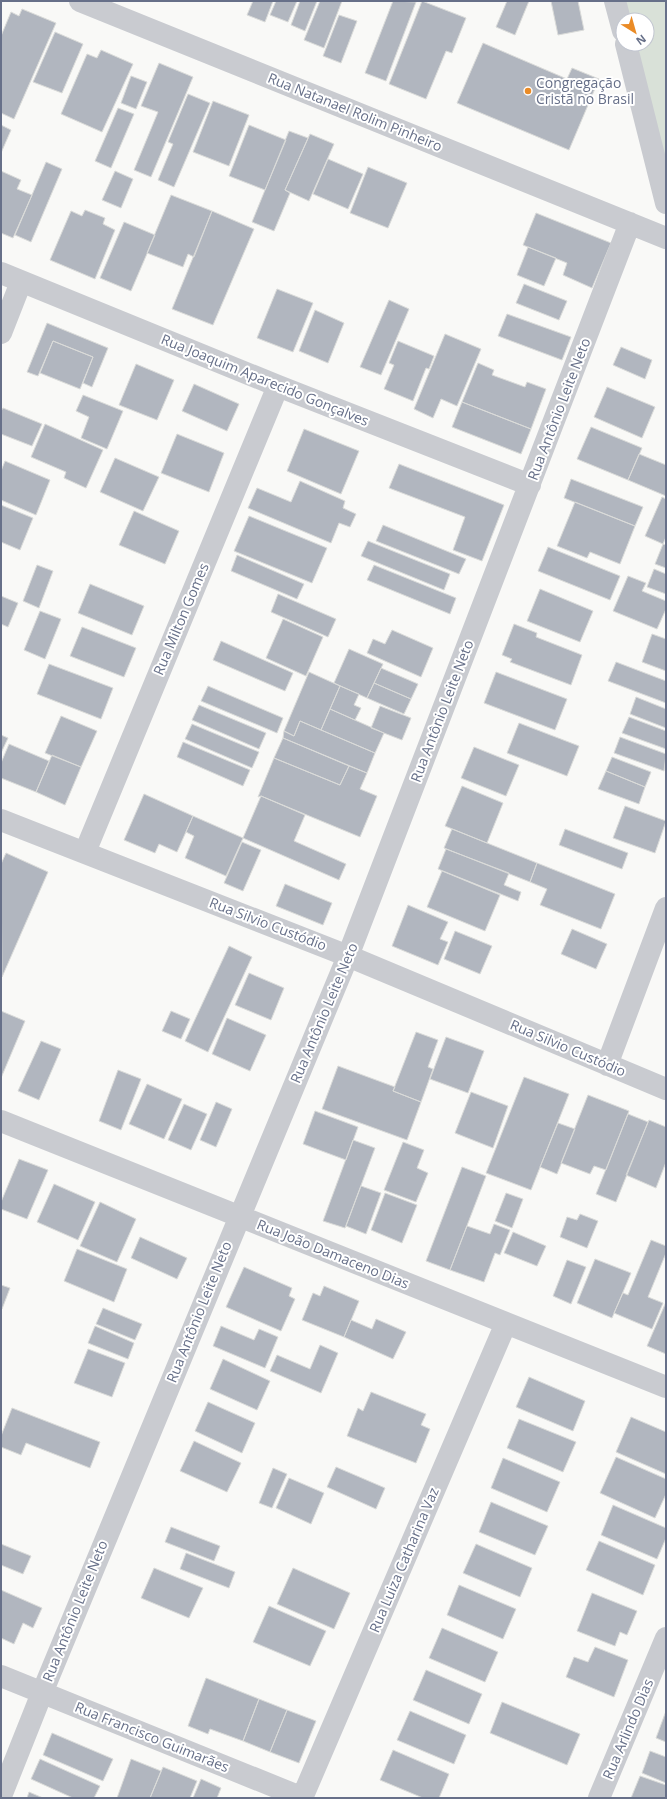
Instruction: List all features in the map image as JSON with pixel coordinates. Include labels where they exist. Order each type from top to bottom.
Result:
[{"type":"street","name":"Rua Natanael Rolim Pinheiro","points":[[80,1],[666,238]]},
{"type":"street","points":[[615,1],[618,12]]},
{"type":"street","points":[[628,52],[666,203]]},
{"type":"street","name":"Rua Antônio Leite Neto","points":[[1,1796],[238,1216],[348,956],[630,223]]},
{"type":"street","name":"Rua Joaquim Aparecido Gonçalves","points":[[1,274],[278,386],[530,485]]},
{"type":"street","points":[[1,333],[21,282]]},
{"type":"street","name":"Rua Milton Gomes","points":[[85,852],[278,386]]},
{"type":"street","name":"Rua Silvio Custódio","points":[[1,820],[348,956],[666,1089]]},
{"type":"street","points":[[607,1065],[666,908]]},
{"type":"street","name":"Rua João Damaceno Dias","points":[[1,1121],[666,1387]]},
{"type":"street","name":"Rua Luiza Catharina Vaz","points":[[303,1798],[506,1323]]},
{"type":"street","name":"Rua Arlindo Dias","points":[[599,1798],[666,1638]]},
{"type":"street","name":"Rua Francisco Guimarães","points":[[1,1676],[303,1798]]},
{"type":"shaded area","points":[[622,1],[666,1],[666,185],[634,52],[655,52],[655,12],[625,12]]},
{"type":"building","points":[[253,1],[273,1],[265,22],[247,15]]},
{"type":"building","points":[[276,1],[297,1],[288,22],[270,15]]},
{"type":"building","points":[[300,1],[317,1],[305,31],[291,25]]},
{"type":"building","points":[[320,1],[342,1],[324,48],[304,40]]},
{"type":"building","points":[[393,1],[416,2],[386,81],[365,73]]},
{"type":"building","points":[[422,1],[466,18],[452,53],[446,51],[426,99],[389,84]]},
{"type":"building","points":[[507,1],[529,1],[515,35],[496,27]]},
{"type":"building","points":[[551,1],[578,1],[584,30],[558,35]]},
{"type":"building","points":[[22,9],[56,23],[14,119],[1,113],[1,36],[11,12],[19,16]]},
{"type":"building","points":[[339,15],[357,21],[341,63],[323,56]]},
{"type":"building","points":[[55,32],[83,44],[62,93],[33,82]]},
{"type":"building","name":"Congregação Cristã no Brasil","points":[[483,43],[567,79],[572,68],[599,79],[569,150],[457,103]]},
{"type":"building","points":[[101,50],[133,64],[102,132],[61,114],[87,54],[97,58]]},
{"type":"building","points":[[159,63],[193,77],[151,177],[134,170],[158,112],[141,106]]},
{"type":"building","points":[[131,76],[147,82],[136,109],[121,103]]},
{"type":"building","points":[[188,94],[210,103],[174,187],[158,180],[173,144],[168,142]]},
{"type":"building","points":[[213,101],[249,115],[229,166],[193,152]]},
{"type":"building","points":[[118,108],[134,114],[111,168],[95,161]]},
{"type":"building","points":[[1,125],[11,130],[1,153]]},
{"type":"building","points":[[249,125],[286,140],[265,190],[229,176]]},
{"type":"building","points":[[289,131],[308,138],[285,190],[290,193],[274,231],[252,222]]},
{"type":"building","points":[[310,134],[334,144],[309,201],[285,190]]},
{"type":"building","points":[[328,159],[363,174],[348,209],[313,194]]},
{"type":"building","points":[[46,162],[62,169],[31,242],[15,235]]},
{"type":"building","points":[[368,167],[407,183],[388,228],[350,213]]},
{"type":"building","points":[[1,171],[21,180],[17,189],[32,195],[13,238],[1,233]]},
{"type":"building","points":[[115,171],[133,179],[121,208],[102,200]]},
{"type":"building","points":[[171,195],[212,211],[194,257],[188,254],[183,267],[147,253]]},
{"type":"building","points":[[85,210],[105,218],[103,224],[115,230],[95,279],[50,260],[71,211],[82,216]]},
{"type":"building","points":[[212,211],[254,229],[213,325],[172,309]]},
{"type":"building","points":[[536,213],[611,243],[592,288],[563,275],[567,263],[523,245]]},
{"type":"building","points":[[124,222],[155,235],[131,291],[100,278]]},
{"type":"building","points":[[528,247],[556,258],[544,286],[517,275]]},
{"type":"building","points":[[524,284],[567,301],[559,320],[516,303]]},
{"type":"building","points":[[277,289],[313,303],[293,352],[257,338]]},
{"type":"building","points":[[389,300],[409,309],[381,375],[360,367]]},
{"type":"building","points":[[315,310],[344,323],[328,363],[299,351]]},
{"type":"building","points":[[507,314],[571,337],[562,360],[498,336]]},
{"type":"building","points":[[47,323],[108,348],[92,387],[83,383],[93,357],[53,341],[38,376],[27,372]]},
{"type":"building","points":[[445,334],[481,349],[457,406],[441,399],[433,418],[414,409]]},
{"type":"building","points":[[53,341],[93,357],[80,389],[40,373]]},
{"type":"building","points":[[398,341],[434,356],[429,369],[426,368],[413,401],[384,389],[394,365],[389,363]]},
{"type":"building","points":[[621,347],[652,360],[645,379],[613,365]]},
{"type":"building","points":[[478,363],[494,370],[492,375],[525,387],[527,382],[546,389],[531,429],[462,402]]},
{"type":"building","points":[[136,364],[174,380],[157,420],[119,405]]},
{"type":"building","points":[[194,384],[239,404],[227,431],[182,411]]},
{"type":"building","points":[[607,387],[655,407],[642,438],[594,417]]},
{"type":"building","points":[[83,395],[123,411],[107,449],[81,438],[89,417],[76,411]]},
{"type":"building","points":[[462,402],[531,429],[521,454],[452,427]]},
{"type":"building","points":[[3,408],[42,424],[32,446],[1,434],[1,411]]},
{"type":"building","points":[[45,424],[103,450],[86,488],[64,478],[66,472],[31,457]]},
{"type":"building","points":[[591,427],[642,448],[628,480],[577,459]]},
{"type":"building","points":[[304,429],[359,451],[341,494],[287,471]]},
{"type":"building","points":[[177,434],[224,453],[209,492],[161,473]]},
{"type":"building","points":[[639,454],[666,465],[666,496],[628,480]]},
{"type":"building","points":[[115,458],[159,477],[143,511],[100,492]]},
{"type":"building","points":[[5,461],[50,480],[36,515],[1,500],[1,471]]},
{"type":"building","points":[[399,464],[504,505],[482,561],[453,550],[465,517],[389,488]]},
{"type":"building","points":[[571,479],[643,507],[635,526],[564,498]]},
{"type":"building","points":[[300,481],[345,501],[343,508],[356,514],[350,527],[339,523],[331,543],[248,508],[257,488],[291,502]]},
{"type":"building","points":[[662,497],[666,499],[666,537],[663,544],[645,536]]},
{"type":"building","points":[[575,502],[635,526],[620,564],[590,552],[587,558],[557,546]]},
{"type":"building","points":[[1,505],[33,518],[20,550],[1,542]]},
{"type":"building","points":[[134,511],[179,531],[165,564],[119,545]]},
{"type":"building","points":[[249,516],[327,548],[312,583],[234,551]]},
{"type":"building","points":[[383,525],[466,559],[459,574],[376,541]]},
{"type":"building","points":[[368,541],[450,574],[444,590],[361,556]]},
{"type":"building","points":[[663,544],[666,545],[666,568],[655,564]]},
{"type":"building","points":[[548,547],[620,576],[610,600],[538,571]]},
{"type":"building","points":[[237,555],[304,584],[297,599],[231,571]]},
{"type":"building","points":[[37,565],[53,571],[39,608],[23,601]]},
{"type":"building","points":[[374,565],[456,598],[450,614],[367,580]]},
{"type":"building","points":[[654,569],[666,574],[666,594],[647,587]]},
{"type":"building","points":[[628,576],[646,583],[642,591],[666,601],[666,609],[657,629],[613,611]]},
{"type":"building","points":[[90,584],[144,606],[132,635],[78,613]]},
{"type":"building","points":[[540,589],[593,611],[580,642],[527,621]]},
{"type":"building","points":[[278,594],[336,619],[328,637],[271,612]]},
{"type":"building","points":[[1,596],[18,603],[8,627],[1,624]]},
{"type":"building","points":[[40,611],[61,619],[45,659],[24,650]]},
{"type":"building","points":[[283,619],[323,637],[306,676],[266,658]]},
{"type":"building","points":[[514,624],[537,633],[536,637],[582,655],[571,685],[510,662],[512,659],[502,655]]},
{"type":"building","points":[[82,627],[136,648],[124,677],[70,656]]},
{"type":"building","points":[[392,630],[433,648],[421,677],[367,653],[373,639],[385,644]]},
{"type":"building","points":[[652,634],[666,639],[666,671],[642,662]]},
{"type":"building","points":[[221,641],[293,673],[285,691],[213,660]]},
{"type":"building","points":[[349,649],[383,664],[367,698],[334,683]]},
{"type":"building","points":[[616,662],[666,681],[666,703],[608,681]]},
{"type":"building","points":[[49,664],[113,688],[101,719],[37,694]]},
{"type":"building","points":[[381,668],[418,684],[411,699],[374,683]]},
{"type":"building","points":[[309,672],[340,686],[321,730],[300,721],[294,736],[284,731]]},
{"type":"building","points":[[496,672],[567,699],[555,730],[484,703]]},
{"type":"building","points":[[374,683],[411,699],[404,714],[367,698]]},
{"type":"building","points":[[208,686],[283,718],[277,733],[201,701]]},
{"type":"building","points":[[340,686],[359,694],[354,705],[361,708],[355,720],[330,709]]},
{"type":"building","points":[[636,697],[666,709],[666,728],[630,714]]},
{"type":"building","points":[[199,705],[266,733],[259,749],[192,720]]},
{"type":"building","points":[[380,706],[411,718],[402,740],[371,728]]},
{"type":"building","points":[[330,709],[384,733],[375,753],[321,730]]},
{"type":"building","points":[[61,716],[97,731],[81,767],[45,753]]},
{"type":"building","points":[[629,717],[666,731],[666,749],[622,733]]},
{"type":"building","points":[[300,721],[375,753],[367,773],[283,738],[284,731],[294,736]]},
{"type":"building","points":[[519,723],[579,746],[567,776],[507,753]]},
{"type":"building","points":[[192,724],[259,752],[252,768],[185,739]]},
{"type":"building","points":[[1,735],[8,738],[1,753]]},
{"type":"building","points":[[620,737],[666,754],[664,771],[614,753]]},
{"type":"building","points":[[283,738],[349,766],[340,785],[274,758]]},
{"type":"building","points":[[183,742],[250,770],[243,786],[177,757]]},
{"type":"building","points":[[9,744],[49,761],[36,792],[1,778],[1,763]]},
{"type":"building","points":[[474,747],[519,765],[506,796],[461,778]]},
{"type":"building","points":[[52,755],[81,767],[65,805],[36,792]]},
{"type":"building","points":[[612,757],[651,772],[645,787],[606,771]]},
{"type":"building","points":[[274,758],[340,785],[349,766],[367,773],[360,789],[377,796],[360,837],[261,796],[258,797]]},
{"type":"building","points":[[606,771],[645,787],[639,804],[598,789]]},
{"type":"building","points":[[462,786],[503,803],[487,843],[445,826]]},
{"type":"building","points":[[144,794],[193,816],[177,852],[159,844],[155,853],[124,840]]},
{"type":"building","points":[[261,796],[305,815],[294,841],[346,864],[339,880],[243,838]]},
{"type":"building","points":[[625,806],[666,821],[655,853],[613,838]]},
{"type":"building","points":[[193,816],[243,838],[226,876],[185,858],[194,836],[186,832]]},
{"type":"building","points":[[452,829],[537,863],[530,882],[444,848]]},
{"type":"building","points":[[565,829],[628,853],[622,869],[559,845]]},
{"type":"building","points":[[242,842],[261,850],[243,891],[224,883]]},
{"type":"building","points":[[446,849],[509,873],[504,885],[521,892],[518,901],[438,869]]},
{"type":"building","points":[[6,853],[48,872],[2,977],[1,864]]},
{"type":"building","points":[[537,863],[615,894],[601,929],[540,905],[547,889],[530,882]]},
{"type":"building","points":[[442,871],[500,895],[485,931],[427,907]]},
{"type":"building","points":[[285,884],[332,903],[323,925],[276,906]]},
{"type":"building","points":[[408,905],[448,922],[440,939],[448,942],[438,965],[392,946]]},
{"type":"building","points":[[572,929],[607,944],[596,969],[561,954]]},
{"type":"building","points":[[455,931],[492,946],[480,974],[444,959]]},
{"type":"building","points":[[229,946],[252,957],[208,1052],[185,1041]]},
{"type":"building","points":[[249,973],[284,988],[271,1020],[235,1005]]},
{"type":"building","points":[[1,1011],[25,1021],[1,1078]]},
{"type":"building","points":[[171,1011],[190,1019],[181,1039],[162,1031]]},
{"type":"building","points":[[227,1018],[266,1035],[250,1071],[212,1054]]},
{"type":"building","points":[[416,1032],[438,1040],[428,1067],[433,1069],[421,1102],[393,1091]]},
{"type":"building","points":[[446,1037],[484,1051],[468,1093],[430,1079]]},
{"type":"building","points":[[41,1041],[61,1049],[39,1100],[18,1091]]},
{"type":"building","points":[[338,1066],[395,1087],[393,1091],[421,1102],[407,1140],[322,1109]]},
{"type":"building","points":[[118,1070],[141,1079],[121,1130],[99,1121]]},
{"type":"building","points":[[524,1077],[569,1094],[531,1190],[486,1173]]},
{"type":"building","points":[[147,1084],[182,1099],[164,1139],[129,1124]]},
{"type":"building","points":[[471,1092],[508,1106],[493,1148],[455,1133]]},
{"type":"building","points":[[588,1095],[629,1111],[606,1170],[594,1166],[590,1174],[561,1163]]},
{"type":"building","points":[[216,1102],[232,1109],[216,1147],[200,1140]]},
{"type":"building","points":[[184,1104],[207,1114],[191,1150],[168,1140]]},
{"type":"building","points":[[315,1111],[358,1127],[346,1160],[303,1144]]},
{"type":"building","points":[[628,1114],[648,1122],[616,1202],[596,1194]]},
{"type":"building","points":[[649,1120],[666,1127],[666,1162],[656,1188],[626,1175]]},
{"type":"building","points":[[558,1123],[575,1129],[557,1174],[540,1167]]},
{"type":"building","points":[[353,1140],[375,1148],[345,1228],[323,1221]]},
{"type":"building","points":[[403,1142],[424,1150],[417,1168],[428,1173],[416,1202],[384,1190]]},
{"type":"building","points":[[19,1159],[48,1170],[27,1219],[1,1209],[1,1202]]},
{"type":"building","points":[[462,1167],[486,1176],[450,1270],[426,1261]]},
{"type":"building","points":[[54,1184],[95,1202],[78,1240],[37,1222]]},
{"type":"building","points":[[361,1186],[381,1193],[366,1234],[346,1226]]},
{"type":"building","points":[[385,1193],[417,1205],[402,1243],[371,1230]]},
{"type":"building","points":[[506,1193],[523,1199],[512,1228],[495,1221]]},
{"type":"building","points":[[100,1202],[136,1219],[117,1262],[80,1246]]},
{"type":"building","points":[[580,1214],[598,1221],[587,1248],[560,1237],[567,1217],[577,1220]]},
{"type":"building","points":[[494,1224],[510,1230],[500,1255],[495,1253],[484,1282],[450,1270],[467,1226],[490,1234]]},
{"type":"building","points":[[513,1232],[546,1246],[537,1266],[504,1253]]},
{"type":"building","points":[[140,1237],[187,1258],[177,1279],[131,1258]]},
{"type":"building","points":[[651,1240],[666,1246],[666,1253],[648,1297],[663,1303],[652,1329],[614,1313],[623,1293],[628,1295]]},
{"type":"building","points":[[77,1249],[127,1269],[114,1302],[64,1281]]},
{"type":"building","points":[[595,1259],[631,1273],[612,1318],[577,1303]]},
{"type":"building","points":[[567,1260],[586,1267],[571,1304],[553,1296]]},
{"type":"building","points":[[244,1267],[292,1288],[289,1296],[295,1299],[281,1331],[226,1307]]},
{"type":"building","points":[[1,1285],[10,1288],[2,1309],[1,1308]]},
{"type":"building","points":[[324,1286],[359,1301],[344,1337],[302,1320],[313,1293],[320,1296]]},
{"type":"building","points":[[666,1302],[666,1354],[647,1346]]},
{"type":"building","points":[[103,1308],[142,1324],[135,1340],[96,1324]]},
{"type":"building","points":[[376,1319],[406,1332],[393,1359],[344,1337],[351,1320],[372,1329]]},
{"type":"building","points":[[95,1326],[134,1343],[128,1359],[88,1343]]},
{"type":"building","points":[[221,1326],[254,1340],[259,1329],[278,1337],[265,1368],[213,1346]]},
{"type":"building","points":[[320,1345],[338,1353],[321,1393],[270,1371],[277,1355],[310,1369]]},
{"type":"building","points":[[88,1349],[125,1363],[112,1397],[74,1383]]},
{"type":"building","points":[[223,1359],[270,1381],[257,1410],[210,1389]]},
{"type":"building","points":[[529,1377],[585,1401],[573,1431],[516,1407]]},
{"type":"building","points":[[371,1392],[426,1414],[421,1425],[430,1429],[416,1463],[347,1436],[358,1408],[363,1411]]},
{"type":"building","points":[[208,1402],[255,1423],[242,1453],[195,1431]]},
{"type":"building","points":[[12,1408],[100,1442],[90,1468],[26,1443],[21,1455],[1,1447],[1,1436]]},
{"type":"building","points":[[631,1417],[666,1432],[666,1474],[616,1452]]},
{"type":"building","points":[[519,1419],[576,1442],[563,1472],[507,1448]]},
{"type":"building","points":[[194,1441],[241,1463],[227,1492],[180,1471]]},
{"type":"building","points":[[616,1457],[666,1479],[666,1494],[655,1518],[600,1493]]},
{"type":"building","points":[[503,1458],[560,1482],[547,1512],[491,1488]]},
{"type":"building","points":[[336,1467],[385,1488],[376,1509],[327,1487]]},
{"type":"building","points":[[273,1468],[287,1474],[272,1508],[259,1503]]},
{"type":"building","points":[[289,1478],[324,1493],[311,1524],[276,1508]]},
{"type":"building","points":[[491,1502],[548,1526],[535,1555],[479,1532]]},
{"type":"building","points":[[613,1505],[666,1528],[666,1538],[657,1559],[601,1535]]},
{"type":"building","points":[[171,1527],[220,1546],[214,1561],[165,1542]]},
{"type":"building","points":[[599,1541],[655,1565],[643,1595],[586,1570]]},
{"type":"building","points":[[1,1544],[31,1556],[23,1574],[1,1565]]},
{"type":"building","points":[[476,1544],[532,1568],[520,1597],[463,1573]]},
{"type":"building","points":[[186,1553],[235,1572],[229,1588],[180,1569]]},
{"type":"building","points":[[154,1568],[203,1588],[189,1618],[141,1598]]},
{"type":"building","points":[[293,1568],[350,1593],[334,1629],[277,1604]]},
{"type":"building","points":[[459,1585],[516,1609],[503,1639],[447,1615]]},
{"type":"building","points":[[1,1590],[42,1608],[33,1628],[23,1623],[14,1644],[1,1638]]},
{"type":"building","points":[[592,1593],[637,1611],[627,1635],[620,1632],[615,1646],[577,1631]]},
{"type":"building","points":[[269,1606],[326,1631],[310,1666],[253,1642]]},
{"type":"building","points":[[442,1628],[498,1652],[485,1682],[429,1658]]},
{"type":"building","points":[[595,1647],[628,1660],[614,1697],[566,1677],[574,1657],[588,1662]]},
{"type":"building","points":[[426,1670],[482,1694],[469,1724],[413,1700]]},
{"type":"building","points":[[206,1678],[259,1699],[243,1741],[210,1729],[208,1734],[188,1726]]},
{"type":"building","points":[[259,1699],[287,1710],[270,1752],[243,1741]]},
{"type":"building","points":[[502,1702],[580,1734],[567,1765],[490,1733]]},
{"type":"building","points":[[287,1710],[316,1721],[299,1763],[270,1752]]},
{"type":"building","points":[[410,1711],[466,1735],[454,1764],[397,1740]]},
{"type":"building","points":[[666,1711],[666,1742],[656,1738]]},
{"type":"building","points":[[52,1733],[113,1759],[103,1781],[43,1755]]},
{"type":"building","points":[[393,1750],[449,1774],[439,1798],[423,1798],[380,1780]]},
{"type":"building","points":[[650,1751],[666,1757],[666,1783],[642,1773]]},
{"type":"building","points":[[40,1759],[100,1786],[94,1798],[73,1798],[31,1779]]},
{"type":"building","points":[[131,1759],[161,1771],[150,1798],[117,1798]]},
{"type":"building","points":[[163,1767],[197,1781],[190,1798],[150,1798]]},
{"type":"building","points":[[640,1776],[666,1785],[666,1798],[631,1798]]},
{"type":"building","points":[[201,1779],[221,1788],[217,1798],[193,1798]]},
{"type":"building","points":[[29,1792],[43,1798],[27,1798]]},
{"type":"place","name":"Congregação Cristã no Brasil","points":[[528,91]]}]
